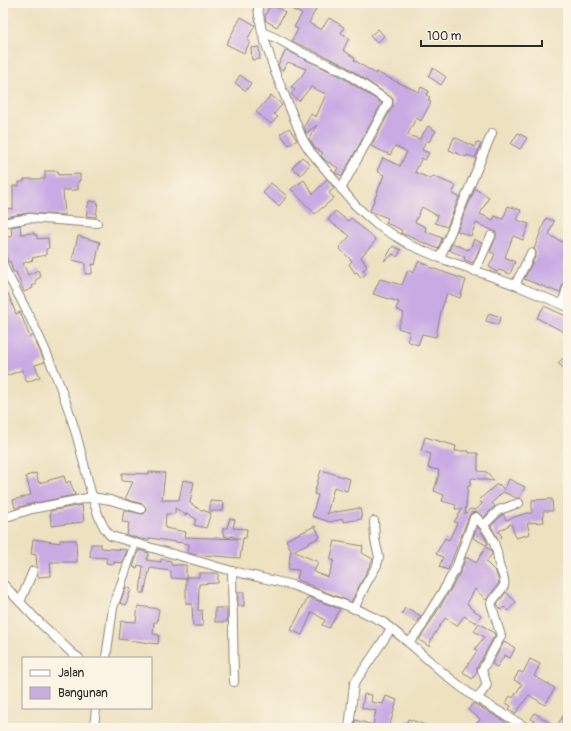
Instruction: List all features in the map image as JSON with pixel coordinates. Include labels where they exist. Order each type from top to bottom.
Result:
[{"type":"street","points":[[257,3],[262,32],[275,72],[303,140],[310,152],[341,189],[355,205],[380,228],[410,246],[516,285],[565,306],[568,285]]},
{"type":"street","points":[[262,32],[343,71],[388,100],[388,103],[341,189]]},
{"type":"street","points":[[440,258],[492,134]]},
{"type":"street","points":[[3,223],[29,218],[97,224]]},
{"type":"street","points":[[475,271],[491,236]]},
{"type":"street","points":[[516,285],[530,253]]},
{"type":"street","points":[[3,263],[5,270],[44,345],[70,411],[92,497],[102,523],[111,536],[232,571],[292,585],[383,622],[442,672],[477,698],[527,728]]},
{"type":"street","points":[[3,518],[32,509],[92,497],[107,499],[140,509]]},
{"type":"street","points":[[484,525],[499,510],[519,503]]},
{"type":"street","points":[[409,643],[423,625],[451,578],[474,517],[476,517],[484,525],[491,536],[505,583],[491,603],[501,636],[482,670],[487,685],[477,698]]},
{"type":"street","points":[[354,609],[377,565],[379,557],[375,540],[374,521]]},
{"type":"street","points":[[106,657],[113,608],[135,543]]},
{"type":"street","points":[[20,602],[33,571]]},
{"type":"street","points":[[232,571],[234,682]]},
{"type":"street","points":[[3,584],[36,619],[73,654],[78,657]]},
{"type":"street","points":[[349,728],[354,684],[391,629]]},
{"type":"street","points":[[94,728],[96,709]]},
{"type":"building","points":[[294,3],[309,3],[317,7],[309,23],[321,30],[329,18],[344,27],[341,33],[349,38],[343,50],[355,58],[354,60],[376,74],[376,72],[419,92],[421,87],[429,91],[426,95],[430,97],[428,100],[431,102],[421,121],[416,118],[408,135],[420,139],[428,126],[436,131],[429,142],[426,140],[422,150],[429,153],[425,160],[422,158],[415,172],[431,179],[433,176],[456,186],[452,194],[459,197],[447,227],[435,223],[438,216],[422,207],[415,222],[426,227],[425,231],[442,238],[438,249],[401,233],[402,230],[386,223],[388,218],[370,211],[384,175],[377,171],[383,158],[400,166],[407,152],[395,146],[390,155],[371,146],[393,106],[393,99],[346,66],[292,41],[298,29],[294,27],[302,14],[291,9]]},
{"type":"building","points":[[271,4],[285,12],[277,27],[266,21],[265,16]]},
{"type":"building","points":[[241,17],[255,25],[247,40],[250,42],[244,53],[226,44]]},
{"type":"building","points":[[378,29],[384,36],[377,43],[370,36]]},
{"type":"building","points":[[259,47],[260,59],[252,60],[251,48]]},
{"type":"building","points":[[286,50],[340,76],[382,103],[342,176],[335,173],[338,168],[326,161],[321,156],[323,153],[315,148],[309,139],[317,125],[306,133],[304,127],[311,114],[316,117],[326,94],[311,87],[299,101],[291,94],[295,90],[291,87],[301,77],[306,69],[288,62],[282,71],[278,65]]},
{"type":"building","points":[[433,68],[446,77],[441,85],[428,76]]},
{"type":"building","points":[[240,75],[251,83],[246,91],[235,83]]},
{"type":"building","points":[[271,95],[282,105],[274,114],[278,117],[271,124],[256,112]]},
{"type":"building","points":[[289,128],[297,140],[289,145],[280,134]]},
{"type":"building","points":[[518,133],[527,138],[520,149],[511,144]]},
{"type":"building","points":[[454,137],[475,147],[476,142],[481,144],[475,158],[467,155],[466,157],[449,150]]},
{"type":"building","points":[[302,157],[310,164],[301,175],[292,168]]},
{"type":"building","points":[[45,171],[58,171],[58,175],[80,174],[78,190],[63,190],[65,215],[29,213],[3,217],[4,208],[13,209],[13,186],[19,186],[19,182],[24,182],[24,179],[45,179]]},
{"type":"building","points":[[327,179],[334,188],[329,193],[334,198],[315,214],[291,189],[304,180],[313,194]]},
{"type":"building","points":[[271,183],[287,196],[279,206],[263,193]]},
{"type":"building","points":[[475,189],[489,197],[480,214],[493,220],[495,216],[503,219],[508,206],[521,210],[517,220],[529,224],[523,240],[513,236],[505,257],[515,262],[510,274],[499,270],[497,272],[489,267],[495,254],[490,252],[496,238],[496,232],[476,223],[471,236],[457,231]]},
{"type":"building","points":[[89,201],[98,202],[96,217],[86,216]]},
{"type":"building","points":[[335,211],[348,221],[351,218],[376,240],[361,257],[367,267],[363,270],[366,274],[361,278],[357,272],[355,273],[349,264],[352,261],[339,248],[350,236],[328,220]]},
{"type":"building","points":[[546,218],[554,221],[549,235],[568,245],[568,257],[564,267],[568,268],[568,279],[563,283],[560,293],[524,279],[536,255],[534,249]]},
{"type":"building","points":[[20,225],[21,234],[34,233],[34,235],[37,235],[37,239],[48,238],[49,248],[46,249],[46,255],[32,258],[33,260],[23,263],[28,275],[38,270],[41,277],[35,280],[37,284],[32,286],[33,288],[24,292],[16,272],[13,272],[10,261],[8,262],[6,255],[6,237],[12,237],[11,227]]},
{"type":"building","points":[[78,236],[100,242],[95,265],[92,264],[92,274],[85,274],[85,263],[72,260]]},
{"type":"building","points":[[474,239],[482,243],[473,263],[464,260],[465,257],[449,250],[452,243],[468,250],[469,248],[470,249]]},
{"type":"building","points":[[393,246],[401,250],[397,257],[393,254],[384,261]]},
{"type":"building","points":[[419,261],[430,266],[429,267],[466,280],[460,298],[447,293],[441,311],[436,337],[422,334],[418,345],[407,341],[410,332],[398,328],[404,313],[396,309],[399,302],[373,294],[380,279],[402,285],[408,270],[413,273]]},
{"type":"building","points":[[8,293],[16,314],[20,312],[30,337],[33,336],[45,362],[35,365],[40,377],[27,382],[22,370],[6,376],[5,370],[3,371],[3,295]]},
{"type":"building","points":[[544,306],[568,317],[568,325],[564,332],[537,318]]},
{"type":"building","points":[[489,313],[501,317],[498,325],[486,321]]},
{"type":"building","points":[[568,354],[568,373],[558,363]]},
{"type":"building","points":[[425,437],[456,446],[455,451],[469,451],[469,453],[478,453],[478,471],[487,472],[494,481],[471,479],[470,486],[468,486],[465,514],[470,509],[476,510],[482,504],[479,500],[497,484],[498,486],[499,484],[504,490],[509,479],[525,487],[520,498],[503,492],[492,503],[495,506],[484,517],[477,512],[471,513],[448,570],[439,567],[443,557],[436,554],[445,538],[449,540],[457,523],[454,522],[462,509],[455,509],[456,505],[442,501],[444,495],[434,491],[439,470],[428,468],[431,454],[421,451]]},
{"type":"building","points":[[321,470],[350,479],[347,491],[334,487],[327,514],[335,511],[360,508],[362,519],[343,522],[343,519],[330,522],[312,516],[318,495],[314,494]]},
{"type":"building","points":[[149,472],[165,473],[162,500],[179,500],[183,480],[194,482],[190,503],[199,509],[211,513],[206,528],[194,525],[196,519],[175,508],[175,514],[166,514],[165,528],[186,532],[185,537],[240,539],[231,536],[230,538],[224,536],[225,534],[223,534],[223,528],[227,528],[230,518],[235,520],[233,528],[247,529],[246,538],[243,538],[240,558],[192,554],[188,553],[189,544],[150,538],[149,540],[140,539],[127,535],[129,523],[122,522],[124,510],[142,514],[145,513],[146,508],[143,504],[125,499],[133,482],[122,481],[122,473],[149,474]]},
{"type":"building","points":[[36,473],[39,483],[64,476],[66,483],[70,481],[75,495],[15,508],[13,500],[31,495],[26,476]]},
{"type":"building","points":[[552,499],[553,511],[543,511],[544,522],[527,523],[530,534],[516,538],[511,524],[499,531],[502,537],[498,539],[491,526],[503,514],[506,520],[527,513],[532,513],[532,500]]},
{"type":"building","points":[[210,501],[224,502],[223,511],[210,511]]},
{"type":"building","points":[[82,505],[84,522],[51,526],[50,511]]},
{"type":"building","points":[[315,526],[320,537],[293,551],[318,562],[314,572],[328,577],[334,560],[330,560],[335,541],[363,546],[362,553],[373,559],[351,602],[297,580],[299,570],[288,569],[291,550],[286,540]]},
{"type":"building","points":[[477,526],[488,544],[486,545],[473,538]]},
{"type":"building","points":[[33,539],[60,543],[60,540],[76,540],[77,562],[50,562],[51,576],[38,577],[36,555],[31,554]]},
{"type":"building","points":[[91,544],[101,544],[101,548],[127,550],[122,563],[106,563],[107,558],[90,557]]},
{"type":"building","points":[[486,547],[491,550],[492,554],[486,562],[496,572],[499,583],[486,600],[475,589],[467,604],[481,615],[476,623],[464,616],[457,626],[445,618],[432,638],[429,646],[419,640],[451,589],[461,571],[466,557],[476,563]]},
{"type":"building","points":[[139,550],[149,553],[147,560],[161,562],[161,559],[171,561],[171,565],[186,565],[186,579],[171,578],[171,571],[150,568],[144,593],[140,593],[143,566],[138,565],[137,568],[133,567]]},
{"type":"building","points":[[199,573],[218,573],[218,583],[199,584],[198,611],[202,610],[203,626],[193,626],[192,604],[186,604],[186,577],[199,577]]},
{"type":"building","points":[[126,587],[131,589],[126,605],[120,603]]},
{"type":"building","points":[[238,592],[244,592],[244,606],[238,606]]},
{"type":"building","points":[[506,592],[516,602],[508,611],[504,607],[501,610],[497,604]]},
{"type":"building","points":[[308,597],[340,609],[329,628],[322,625],[325,620],[312,612],[302,635],[291,630]]},
{"type":"building","points":[[138,606],[159,609],[157,622],[154,622],[153,634],[159,635],[158,644],[119,639],[121,621],[136,622]]},
{"type":"building","points":[[215,608],[227,608],[227,622],[215,622]]},
{"type":"building","points":[[405,608],[421,616],[417,623],[402,613]]},
{"type":"building","points":[[479,623],[495,635],[477,667],[477,673],[472,679],[463,672],[477,651],[475,649],[484,637],[474,631]]},
{"type":"building","points":[[504,642],[515,648],[510,658],[505,655],[497,667],[492,664]]},
{"type":"building","points":[[530,659],[540,664],[534,676],[555,688],[545,705],[529,695],[516,713],[509,709],[511,706],[506,703],[510,696],[513,698],[522,684],[514,680],[519,671],[523,673]]},
{"type":"building","points":[[364,694],[372,695],[371,702],[383,704],[386,696],[397,700],[389,728],[355,728],[355,720],[373,725],[376,711],[362,708]]},
{"type":"building","points":[[473,703],[501,719],[511,728],[474,728],[480,719],[468,710]]},
{"type":"building","points":[[568,708],[568,728],[539,728],[541,725],[531,719],[535,713],[556,727]]},
{"type":"building","points":[[408,719],[432,727],[432,728],[405,728]]}]
